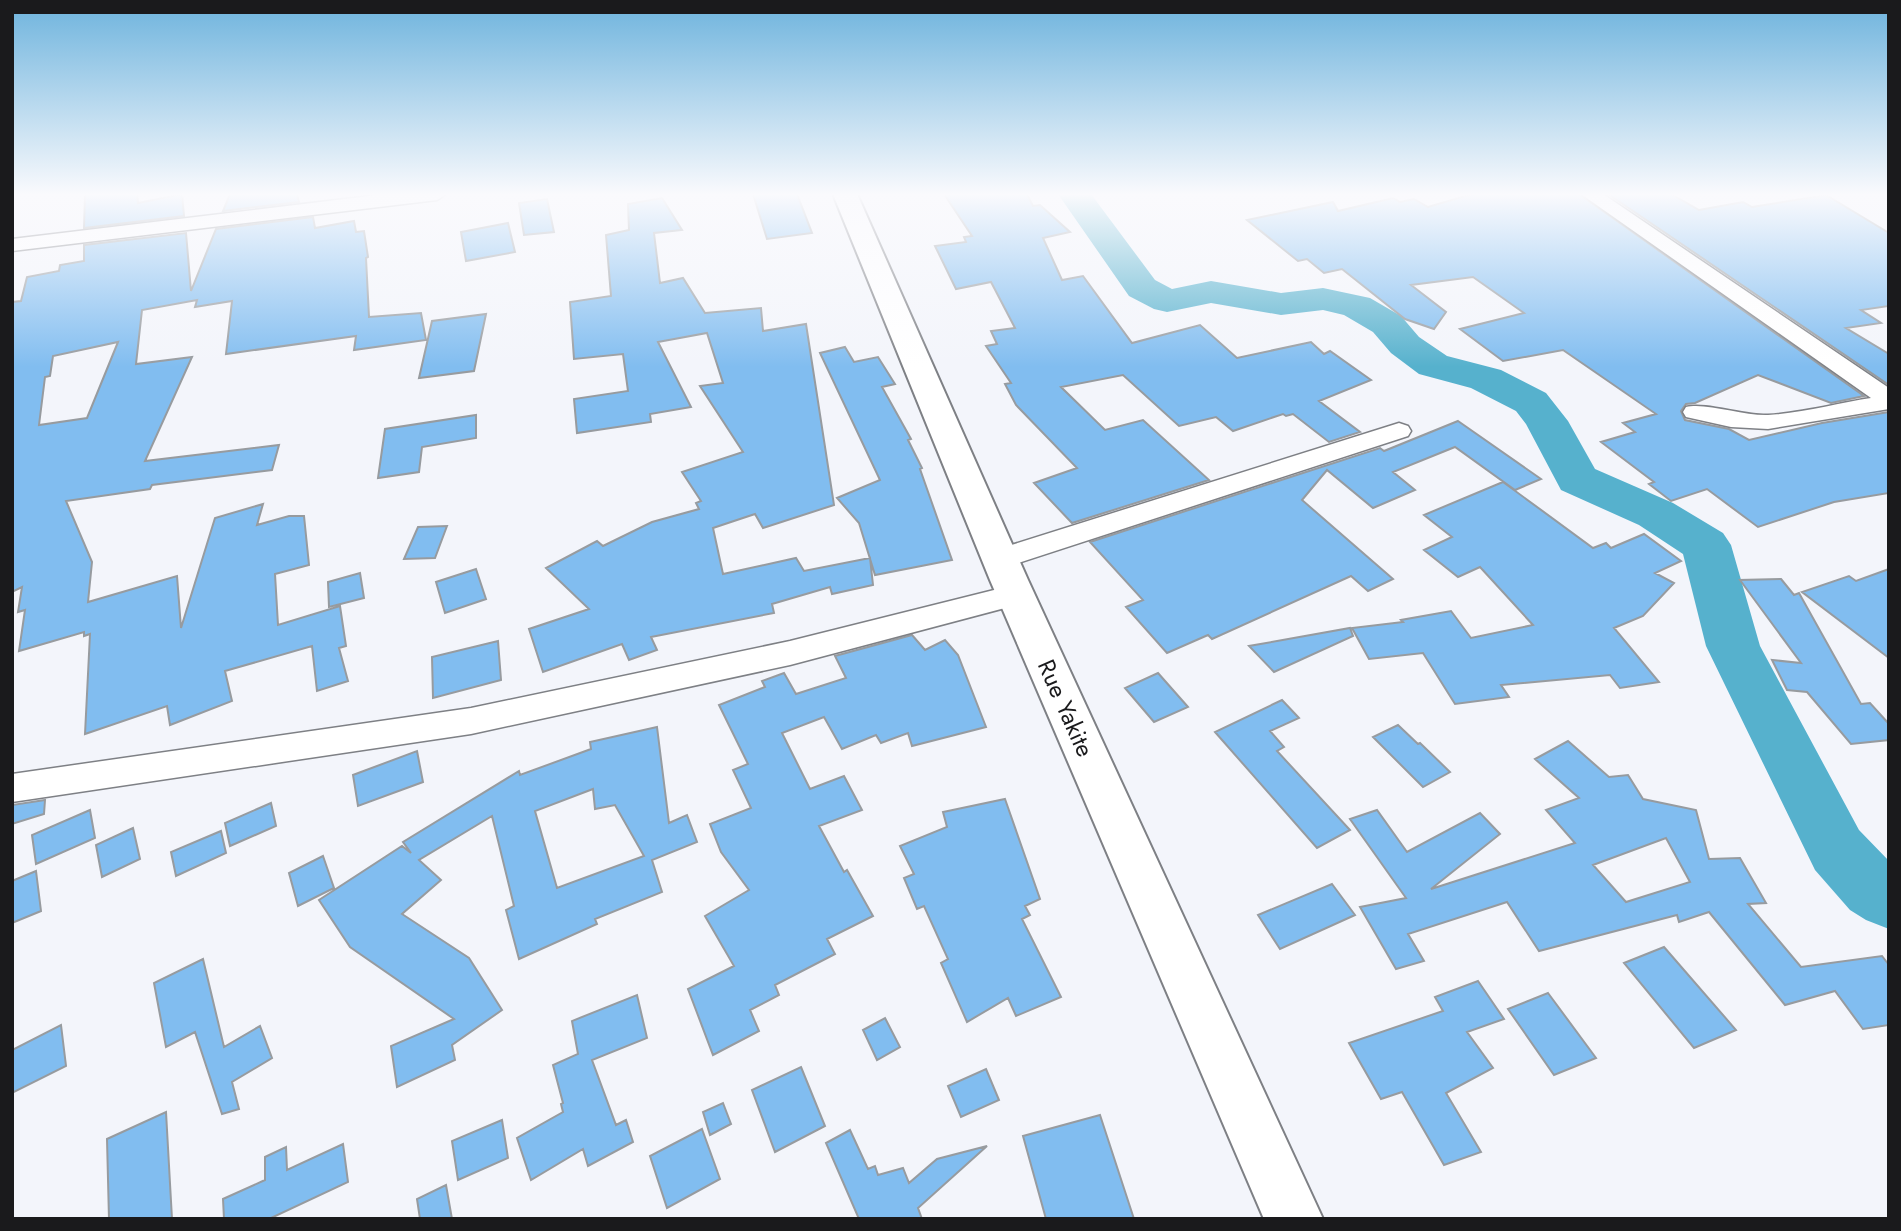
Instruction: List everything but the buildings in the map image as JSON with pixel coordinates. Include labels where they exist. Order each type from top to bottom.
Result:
[{"type":"main road","name":"Rue Yakite","points":[[868,251],[1007,578],[1294,1219]]},
{"type":"street","points":[[1676,251],[1889,401]]},
{"type":"street","points":[[1695,412],[1731,420],[1769,422],[1889,401]]},
{"type":"street","points":[[12,789],[471,721],[790,653],[1007,578],[1399,431]]},
{"type":"waterway","points":[[1116,251],[1142,288],[1167,301],[1211,292],[1281,304],[1323,299],[1356,306],[1387,324],[1405,345],[1433,365],[1486,379],[1531,402],[1546,421],[1577,479],[1656,514],[1706,545],[1733,646],[1837,850],[1873,889],[1889,899]]}]
